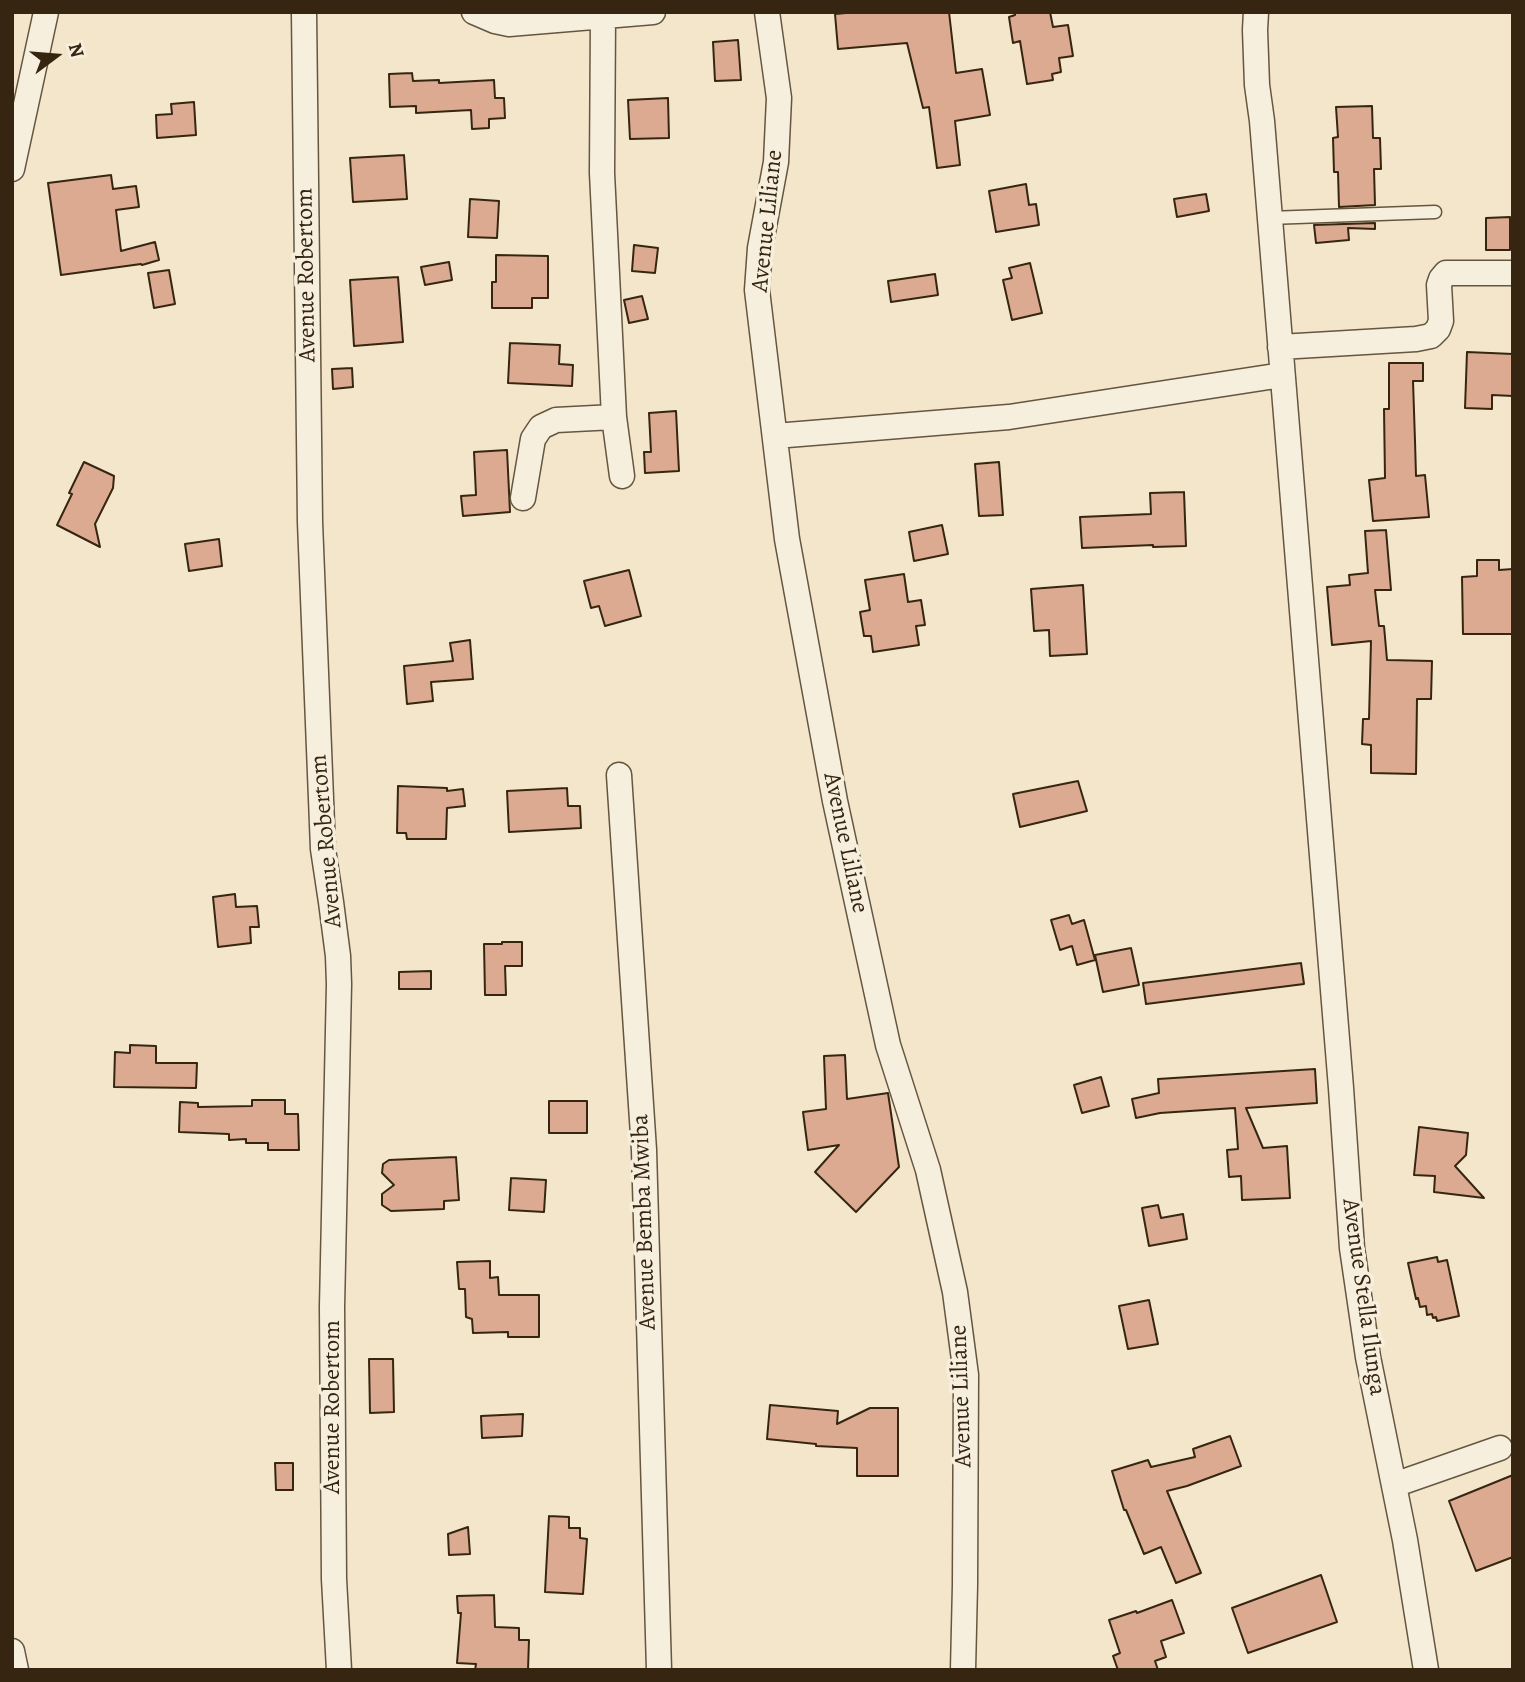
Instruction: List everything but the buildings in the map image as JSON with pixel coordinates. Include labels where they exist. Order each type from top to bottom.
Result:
[{"type":"street","points":[[12,169],[46,12]]},
{"type":"street","name":"Avenue Robertom","points":[[304,12],[310,522],[322,839],[339,984],[332,1321],[334,1579],[339,1670]]},
{"type":"street","points":[[474,12],[509,24],[653,12]]},
{"type":"street","name":"Avenue Liliane","points":[[767,12],[779,98],[776,162],[760,248],[757,290],[787,540],[835,801],[888,1045],[928,1170],[956,1292],[966,1375],[962,1670]]},
{"type":"street","name":"Avenue Stella Ilunga","points":[[1256,12],[1257,85],[1352,1248],[1368,1357],[1394,1485],[1426,1670]]},
{"type":"street","points":[[603,16],[602,173],[614,417],[622,476]]},
{"type":"street","points":[[1280,346],[1431,336],[1438,330],[1441,321],[1439,285],[1446,273],[1513,273]]},
{"type":"street","points":[[775,436],[1009,417],[1282,375]]},
{"type":"street","points":[[523,498],[533,439],[541,427],[556,420],[614,417]]},
{"type":"street","name":"Avenue Bemba Mwiba","points":[[619,775],[644,1150],[659,1670]]},
{"type":"street","points":[[1394,1485],[1500,1448]]},
{"type":"street","points":[[12,1650],[16,1670]]},
{"type":"lane","points":[[1269,218],[1435,212]]}]
